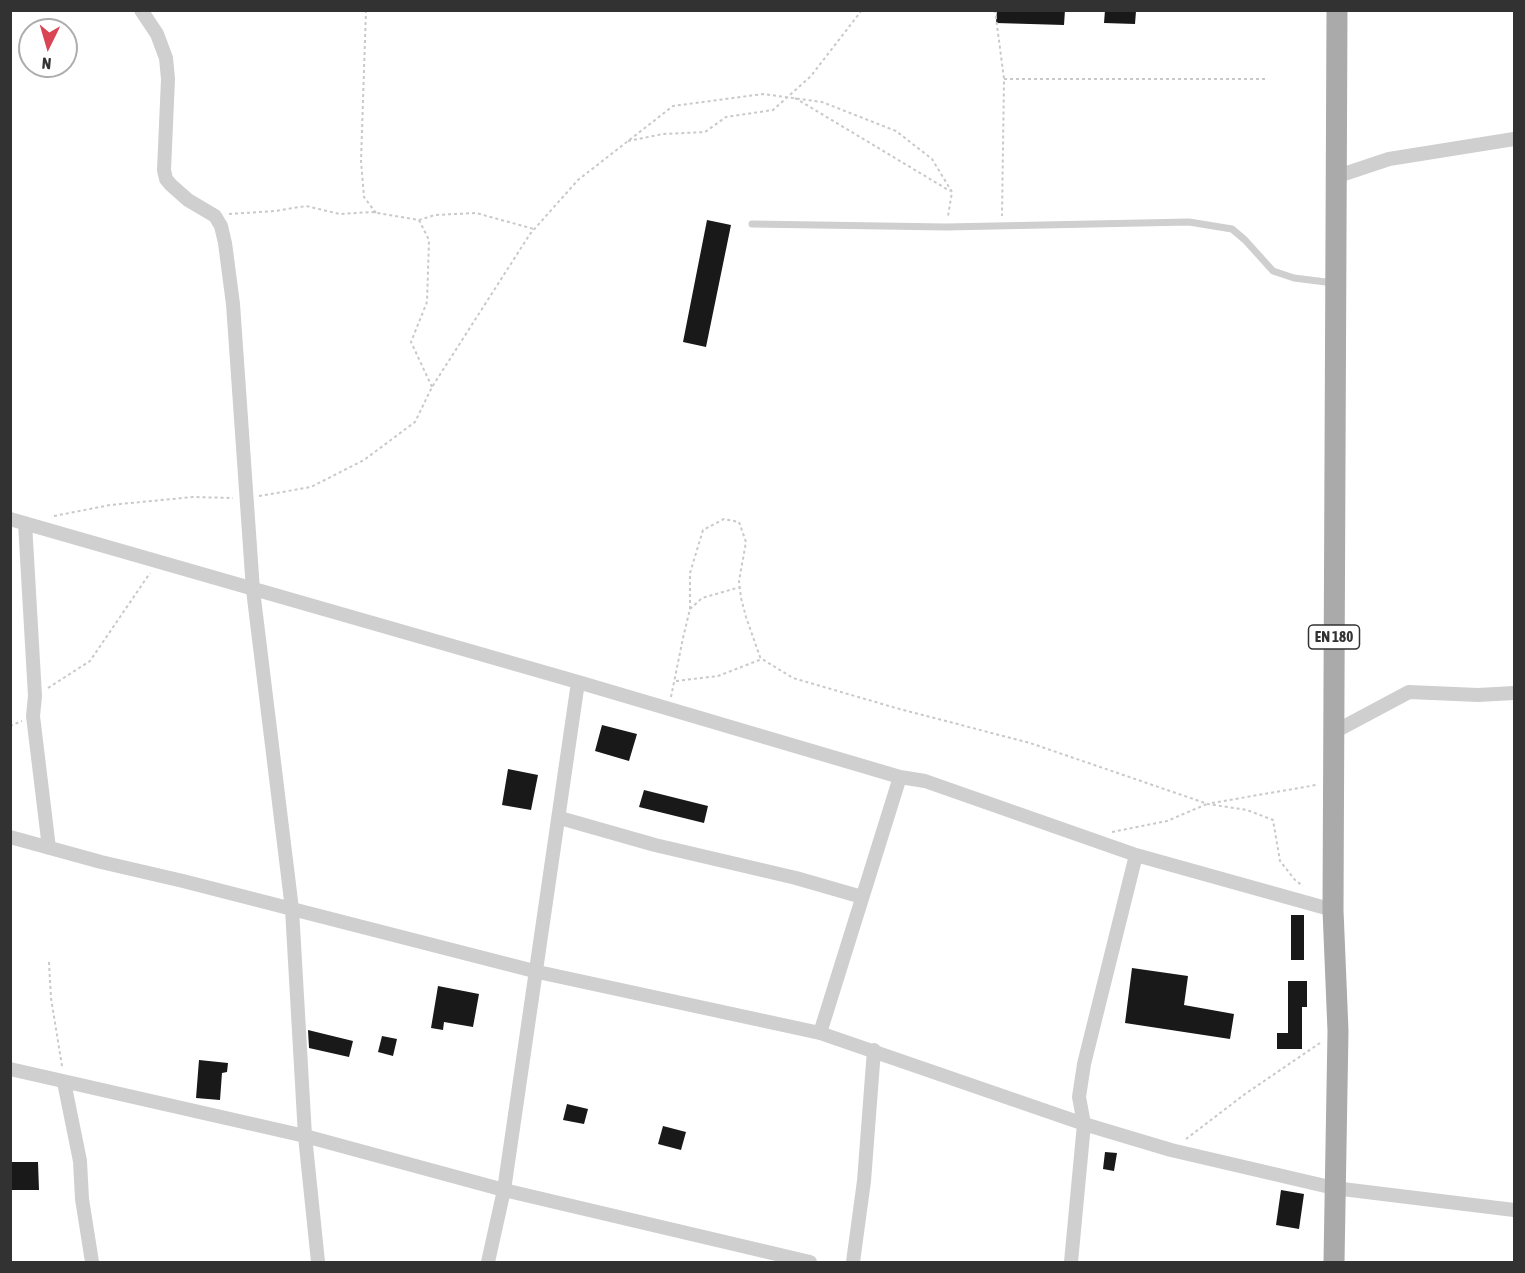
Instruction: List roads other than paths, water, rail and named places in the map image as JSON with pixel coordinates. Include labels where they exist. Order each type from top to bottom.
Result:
[{"type":"main road","name":"EN 180","points":[[1334,1263],[1338,1031],[1333,910],[1337,10]]},
{"type":"street","points":[[141,10],[157,34],[166,58],[168,79],[164,170],[166,179],[188,200],[214,216],[221,226],[225,243],[232,304],[253,590],[292,909],[305,1136],[318,1263]]},
{"type":"street","points":[[1335,177],[1389,159],[1515,139]]},
{"type":"street","points":[[10,519],[579,682],[900,777],[925,781],[1136,855],[1333,910]]},
{"type":"street","points":[[25,523],[35,696],[33,716],[49,848]]},
{"type":"street","points":[[488,1263],[504,1190],[579,682]]},
{"type":"street","points":[[1334,732],[1409,692],[1479,695],[1515,693]]},
{"type":"street","points":[[820,1033],[900,777]]},
{"type":"street","points":[[560,818],[655,845],[796,878],[862,897]]},
{"type":"street","points":[[10,837],[538,972],[820,1033],[1084,1124],[1171,1150],[1334,1188],[1515,1210]]},
{"type":"street","points":[[1071,1263],[1084,1124],[1079,1097],[1084,1064],[1136,855]]},
{"type":"street","points":[[853,1263],[864,1181],[874,1050]]},
{"type":"street","points":[[10,1069],[305,1136],[504,1190],[810,1263]]},
{"type":"street","points":[[64,1082],[80,1161],[82,1199],[92,1263]]},
{"type":"lane","points":[[752,224],[946,227],[1189,222],[1232,229],[1245,240],[1273,272],[1294,279],[1334,283]]}]
